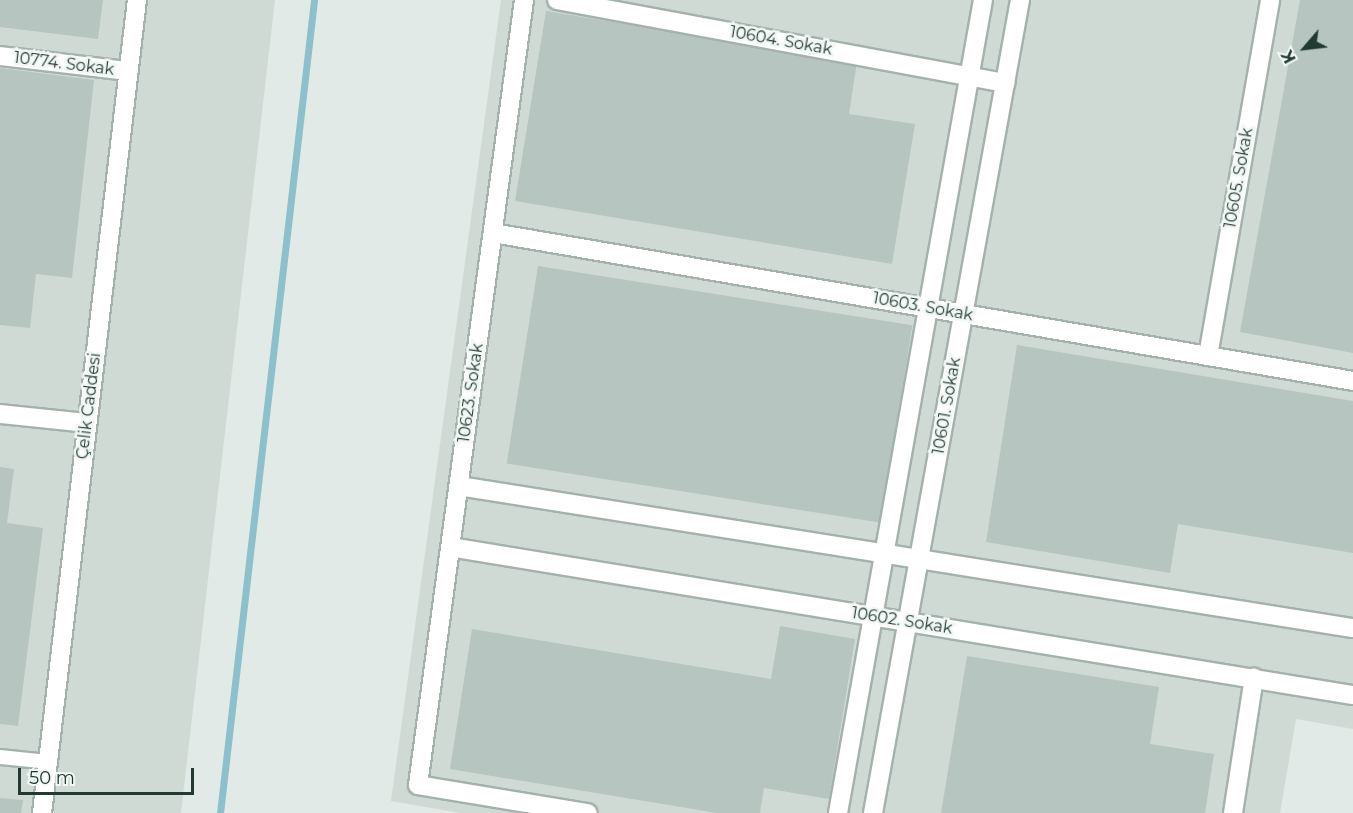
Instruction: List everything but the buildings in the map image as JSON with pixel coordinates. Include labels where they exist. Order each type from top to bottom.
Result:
[{"type":"street","name":"Çelik Caddesi","points":[[42,813],[137,0]]},
{"type":"street","name":"10623. Sokak","points":[[524,0],[418,785],[588,813]]},
{"type":"street","name":"10604. Sokak","points":[[557,0],[1005,83]]},
{"type":"street","points":[[838,813],[983,0]]},
{"type":"street","name":"10601. Sokak","points":[[873,813],[1020,0]]},
{"type":"street","name":"10605. Sokak","points":[[1208,356],[1270,0]]},
{"type":"street","name":"10774. Sokak","points":[[0,56],[128,71]]},
{"type":"street","name":"10603. Sokak","points":[[493,233],[1353,381]]},
{"type":"street","points":[[0,414],[87,423]]},
{"type":"street","points":[[459,486],[1353,628]]},
{"type":"street","name":"10602. Sokak","points":[[450,547],[1353,695]]},
{"type":"street","points":[[1233,813],[1254,678]]},
{"type":"lane","points":[[0,757],[48,762]]},
{"type":"shaded area","points":[[0,0],[275,0],[181,813],[0,813]]},
{"type":"shaded area","points":[[501,0],[1353,0],[1353,729],[1296,719],[1280,813],[460,813],[391,801]]},
{"type":"waterway","points":[[220,813],[314,0]]}]
